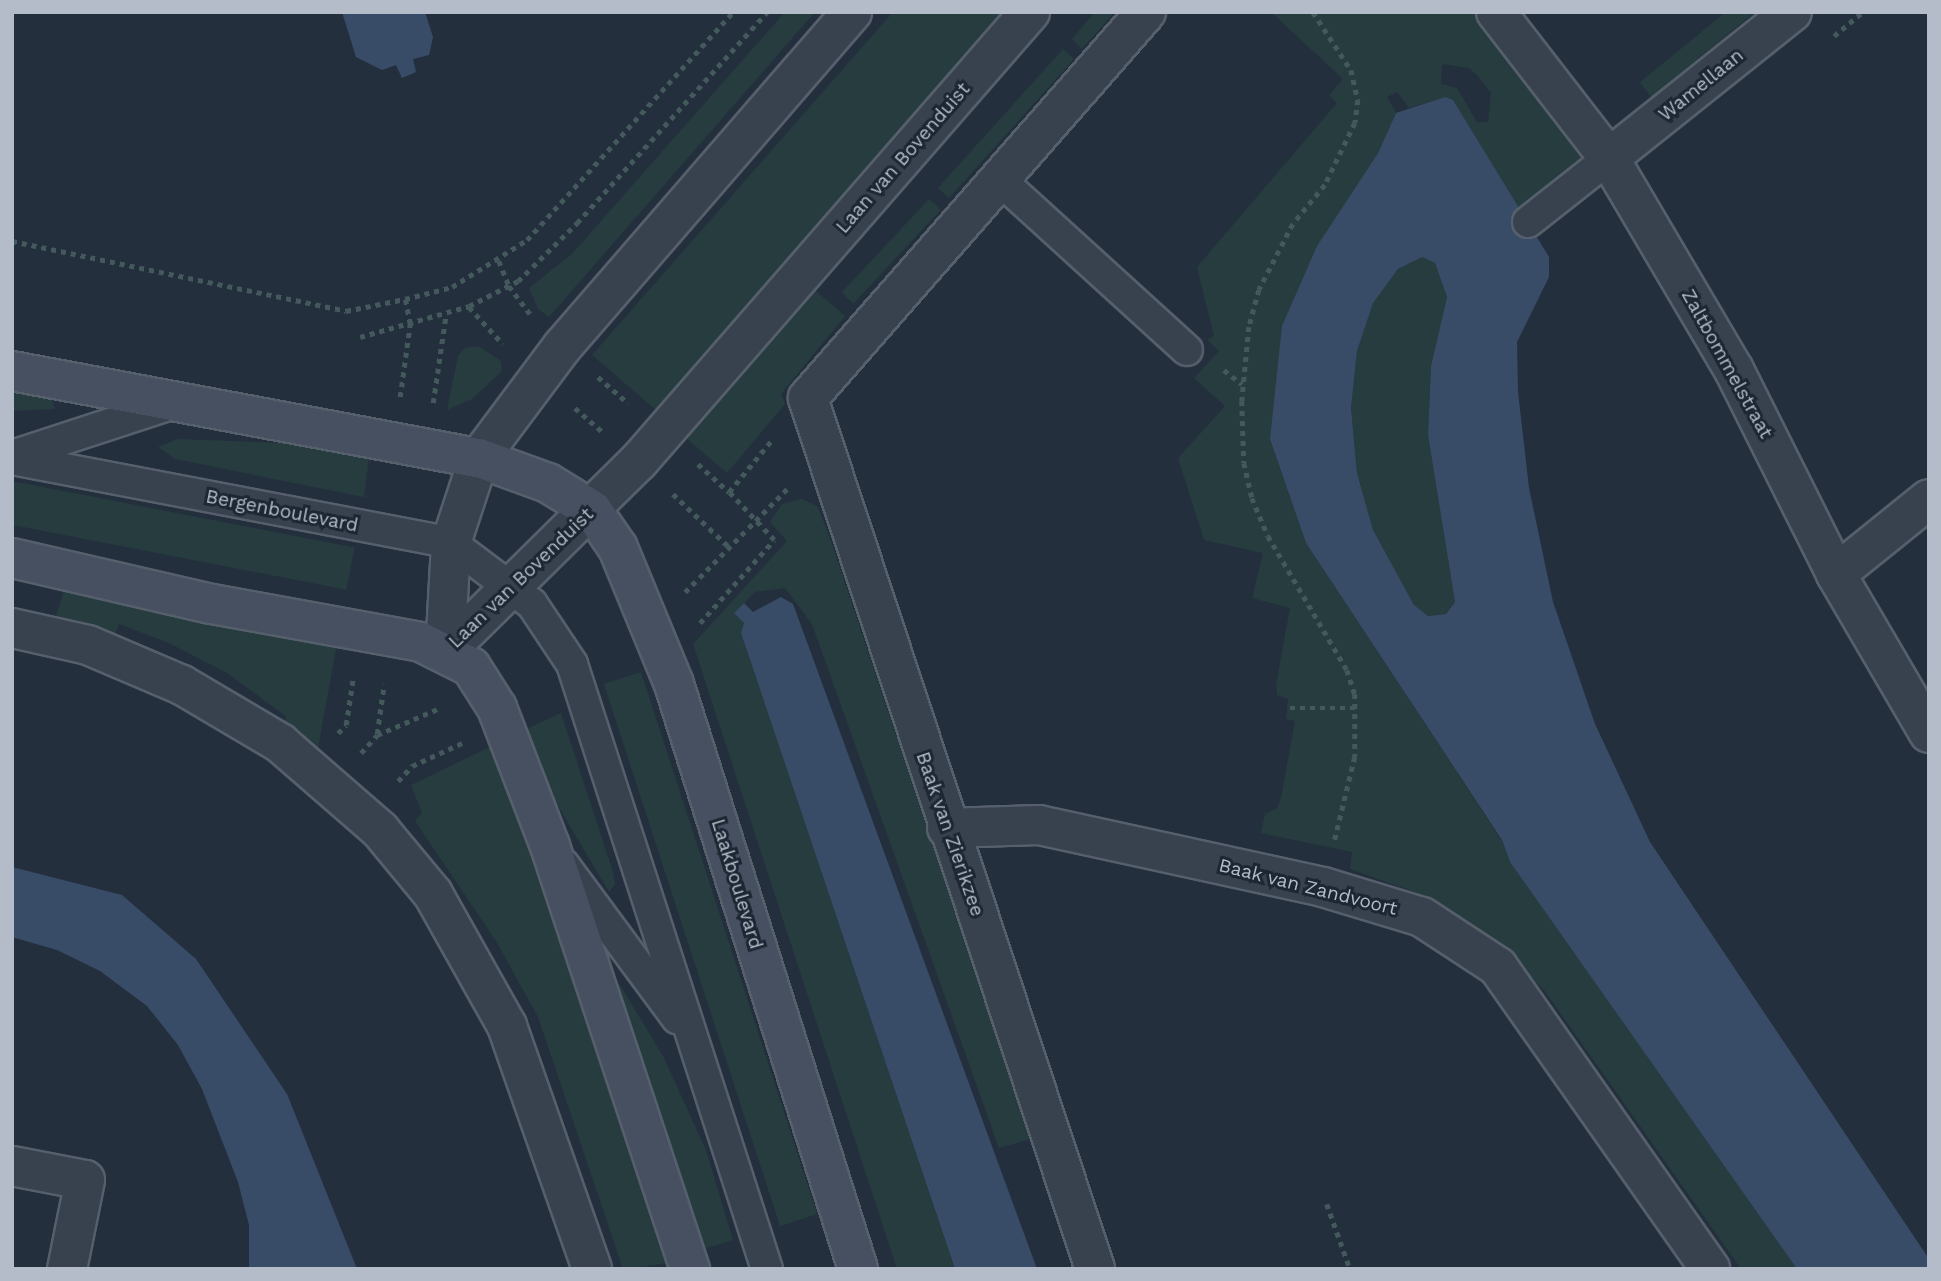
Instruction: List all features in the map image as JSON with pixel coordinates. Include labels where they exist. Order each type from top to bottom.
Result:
[{"type":"main road","name":"Bergenboulevard","points":[[12,371],[480,458],[548,484],[592,510]]},
{"type":"main road","name":"Laakboulevard","points":[[592,510],[618,548],[674,684],[858,1269]]},
{"type":"main road","points":[[12,558],[212,604],[393,636],[445,652],[471,667],[487,688],[550,846],[690,1269]]},
{"type":"street","name":"Laan van Bovenduist","points":[[445,652],[451,543],[480,458],[538,376],[852,12]]},
{"type":"street","name":"Laan van Bovenduist","points":[[445,652],[523,596],[592,510],[638,462],[1030,12]]},
{"type":"street","points":[[999,179],[1146,12]]},
{"type":"street","name":"Zaltbommelstraat","points":[[1496,12],[1609,158],[1734,370],[1836,574],[1929,733]]},
{"type":"street","name":"Wamellaan","points":[[1609,158],[1792,12]]},
{"type":"street","name":"Baak van Zierikzee","points":[[999,179],[808,398],[947,828],[1095,1269]]},
{"type":"street","points":[[1836,574],[1929,499]]},
{"type":"street","points":[[12,628],[88,645],[181,684],[280,743],[364,815],[433,894],[507,1026],[592,1269]]},
{"type":"street","name":"Baak van Zandvoort","points":[[947,828],[1039,825],[1322,887],[1422,917],[1498,967],[1710,1269]]},
{"type":"street","points":[[12,1166],[85,1180],[67,1269]]},
{"type":"lane","points":[[1528,222],[1609,158]]},
{"type":"lane","points":[[999,179],[1187,350]]},
{"type":"lane","name":"Bergenboulevard","points":[[12,457],[177,402]]},
{"type":"lane","name":"Bergenboulevard","points":[[12,457],[451,543],[523,596]]},
{"type":"lane","points":[[523,596],[572,664],[767,1269]]},
{"type":"lane","points":[[550,846],[693,1040]]},
{"type":"path","points":[[499,261],[527,240],[733,12]]},
{"type":"path","points":[[360,337],[469,306],[518,281],[767,12]]},
{"type":"path","points":[[1313,12],[1351,69],[1358,100],[1355,123],[1325,185],[1293,224],[1259,290],[1242,369],[1244,463],[1252,498],[1268,536],[1347,670],[1355,708],[1355,757],[1322,887]]},
{"type":"path","points":[[12,241],[346,311],[405,299]]},
{"type":"path","points":[[469,306],[538,376],[638,462],[728,546]]},
{"type":"path","points":[[1290,708],[1355,708]]},
{"type":"path","points":[[1327,1204],[1350,1269]]},
{"type":"green space","points":[[785,12],[815,12],[549,317],[538,309],[529,288],[572,254]]},
{"type":"green space","points":[[893,12],[1009,12],[658,412],[592,355]]},
{"type":"green space","points":[[1095,12],[1115,12],[1082,49],[1072,39]]},
{"type":"green space","points":[[1271,12],[1313,12],[1318,19],[1315,12],[1484,12],[1592,159],[1520,212],[1453,100],[1445,97],[1409,108],[1397,92],[1387,97],[1396,113],[1378,153],[1317,246],[1270,439],[1306,543],[1502,841],[1510,862],[1797,1269],[1741,1269],[1544,990],[1485,933],[1420,894],[1350,869],[1352,852],[1261,833],[1265,814],[1277,808],[1281,798],[1295,721],[1286,719],[1288,699],[1277,695],[1276,685],[1290,608],[1252,598],[1263,553],[1204,540],[1178,458],[1225,406],[1194,378],[1219,351],[1207,340],[1214,336],[1197,267],[1337,103],[1329,95],[1343,79]],"holes":[[[1442,64],[1469,68],[1491,93],[1488,122],[1477,122],[1457,88],[1441,84]]]},
{"type":"green space","points":[[1726,12],[1755,12],[1651,97],[1640,82]]},
{"type":"green space","points":[[1063,49],[1074,59],[949,198],[938,188]]},
{"type":"green space","points":[[929,199],[941,210],[853,304],[842,293]]},
{"type":"green space","points":[[1422,257],[1435,263],[1447,297],[1431,366],[1428,435],[1455,602],[1446,614],[1428,616],[1414,605],[1373,530],[1357,473],[1351,408],[1357,351],[1373,302],[1398,269]]},
{"type":"green space","points":[[808,284],[845,316],[781,394],[785,404],[727,473],[686,438]]},
{"type":"green space","points":[[478,346],[501,361],[502,371],[472,399],[447,410],[458,356],[465,348]]},
{"type":"green space","points":[[12,387],[51,397],[55,409],[12,411]]},
{"type":"green space","points":[[178,439],[304,444],[369,456],[364,497],[175,459],[158,447]]},
{"type":"green space","points":[[12,481],[355,548],[346,590],[12,525]]},
{"type":"green space","points":[[802,499],[817,506],[828,532],[1031,1139],[999,1148],[812,624],[785,588],[755,592],[734,613],[744,623],[741,633],[955,1269],[897,1269],[693,644],[787,541],[770,522],[782,504]]},
{"type":"green space","points":[[64,590],[337,643],[317,754],[278,730],[287,717],[227,673],[169,643],[119,624],[114,638],[54,623]]},
{"type":"green space","points":[[641,672],[817,1214],[780,1226],[604,684]]},
{"type":"green space","points":[[561,713],[613,872],[615,884],[609,892],[539,774],[524,730]]},
{"type":"green space","points":[[494,745],[671,1263],[623,1269],[538,1017],[496,941],[415,821],[422,813],[411,785]]},
{"type":"green space","points":[[620,985],[663,1056],[706,1150],[733,1240],[697,1251],[611,987]]},
{"type":"water","points":[[342,12],[425,12],[433,37],[429,55],[413,59],[416,72],[402,78],[396,65],[382,70],[356,57]]},
{"type":"water","points":[[1445,97],[1453,100],[1549,257],[1549,277],[1517,342],[1518,392],[1529,488],[1553,602],[1595,724],[1650,842],[1929,1259],[1929,1269],[1797,1269],[1510,862],[1502,840],[1306,543],[1270,439],[1282,326],[1317,246],[1378,153],[1396,113]],"holes":[[[1422,257],[1435,263],[1447,297],[1431,366],[1428,435],[1455,602],[1446,614],[1428,616],[1414,605],[1373,530],[1357,473],[1351,408],[1357,351],[1373,303],[1398,269]]]},
{"type":"water","points":[[781,597],[793,604],[1037,1269],[955,1269],[741,633],[744,623],[734,613],[744,603],[753,612]]},
{"type":"water","points":[[12,867],[122,895],[196,959],[287,1094],[357,1269],[249,1269],[249,1225],[238,1182],[202,1089],[178,1045],[147,1006],[100,971],[57,950],[12,937]]}]
